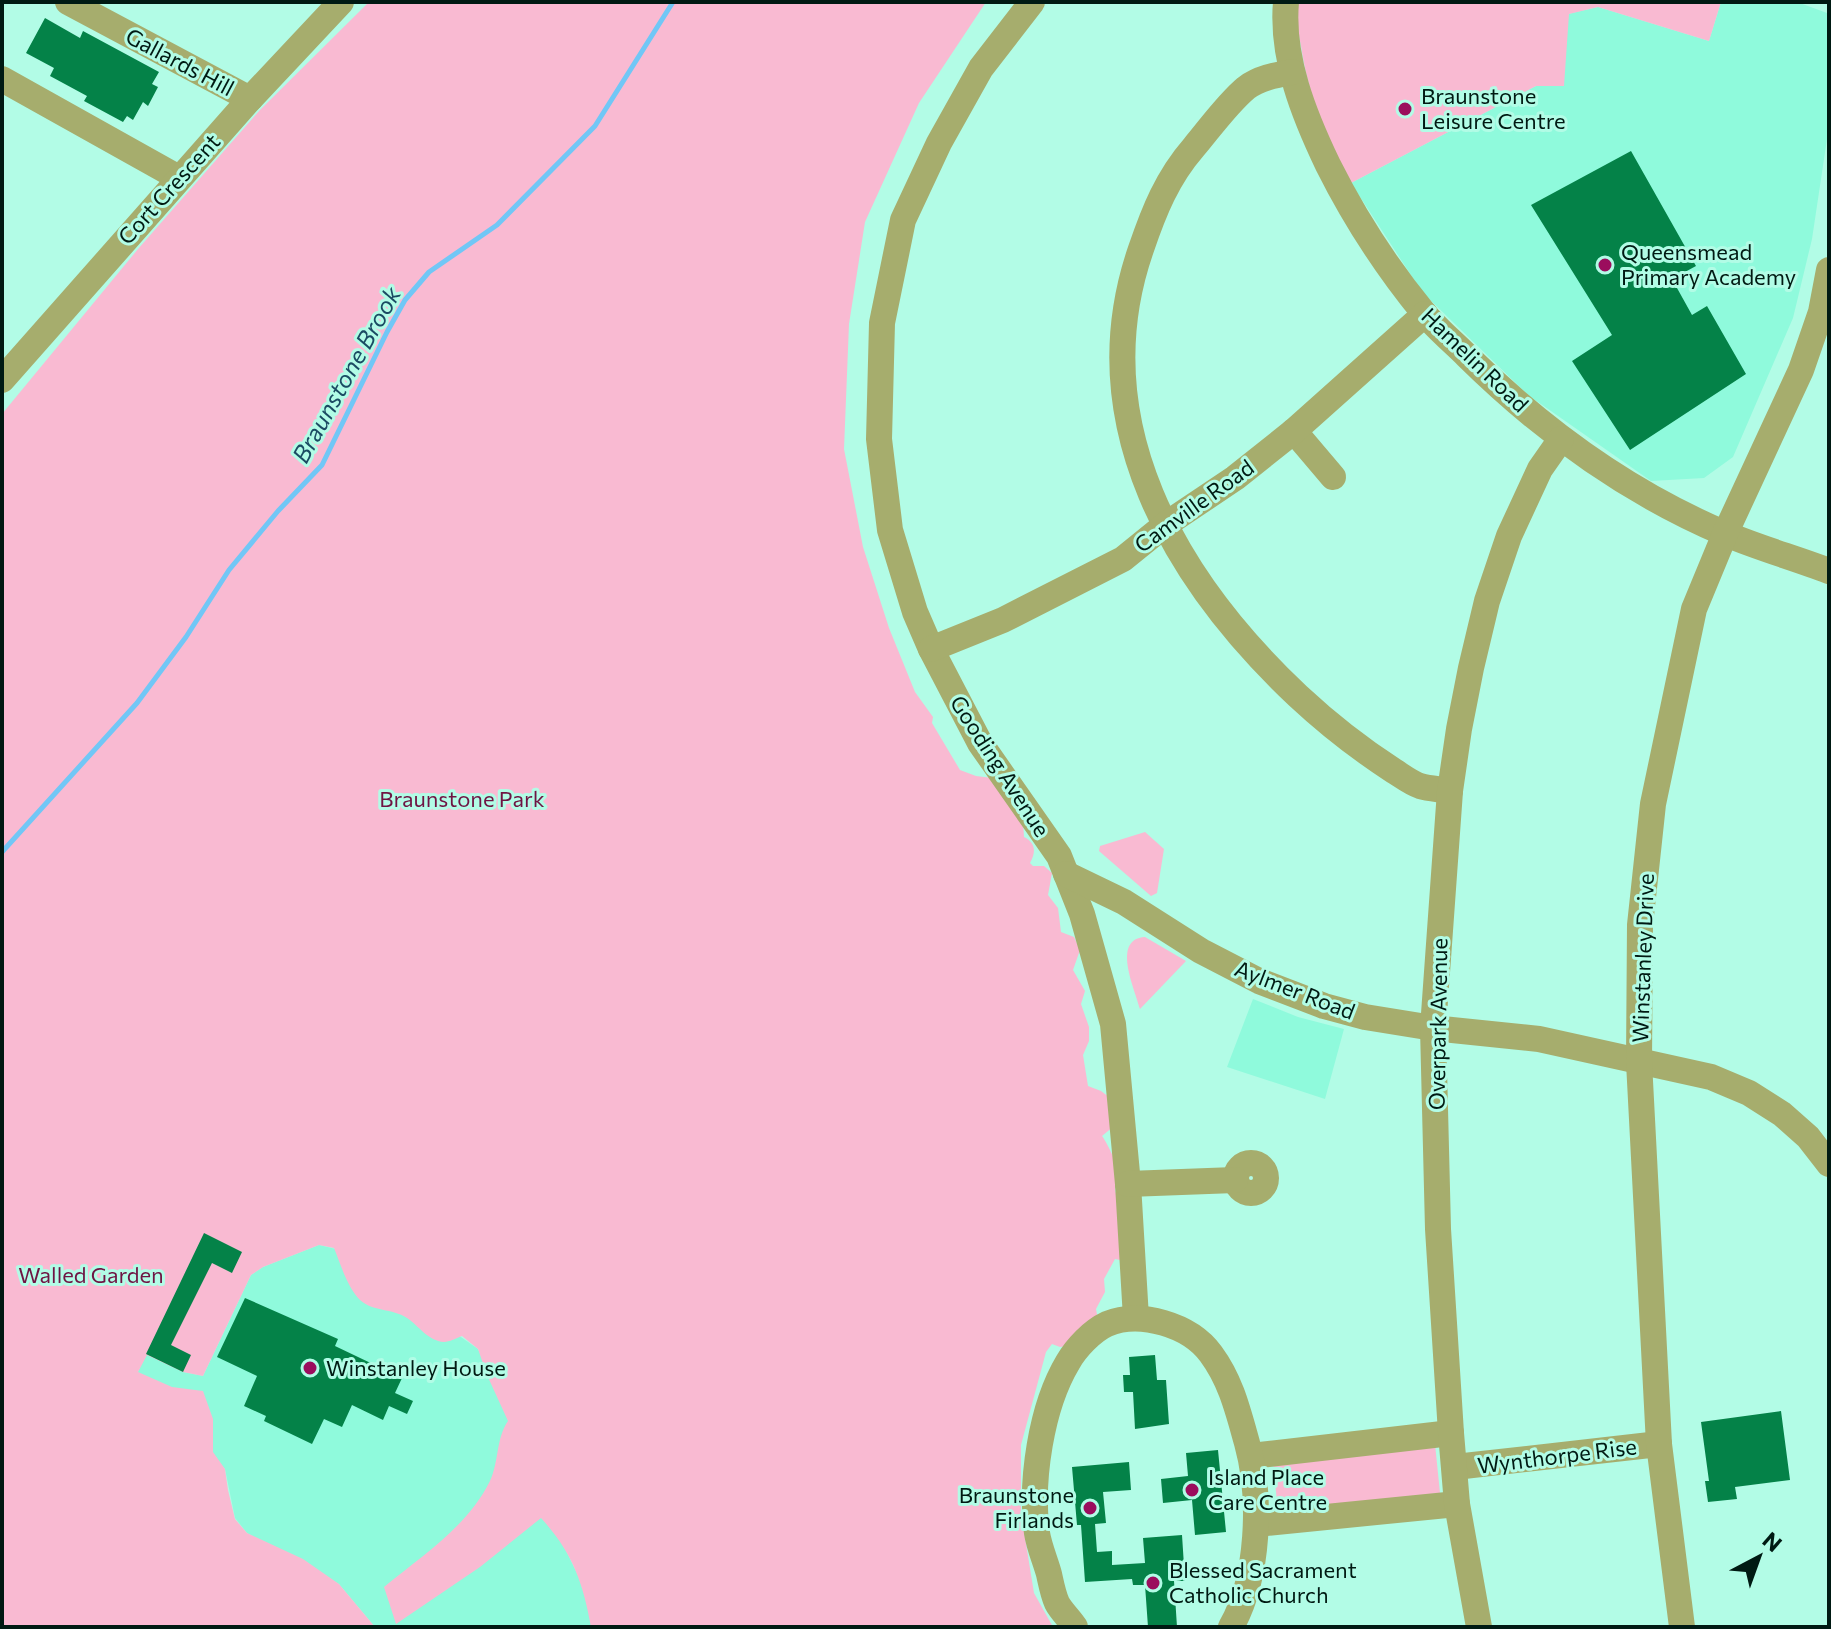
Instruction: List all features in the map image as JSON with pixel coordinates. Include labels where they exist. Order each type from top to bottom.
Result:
[{"type":"street","name":"Gallards Hill","points":[[68,2],[250,99]]},
{"type":"street","name":"Cort Crescent","points":[[2,380],[179,178],[341,2]]},
{"type":"street","name":"Gooding Avenue","points":[[1032,2],[981,68],[939,143],[903,220],[882,323],[879,439],[890,530],[915,612],[980,743],[1059,856],[1082,914],[1113,1024],[1128,1184],[1136,1318]]},
{"type":"street","name":"Hamelin Road","points":[[1286,2],[1292,72],[1311,130],[1373,243],[1425,314],[1491,379],[1561,439],[1638,489],[1725,534],[1829,571]]},
{"type":"street","points":[[1292,72],[1266,78],[1247,87],[1186,156],[1167,182],[1156,206],[1132,276],[1123,340],[1124,402],[1131,441],[1143,478],[1165,525],[1201,584],[1241,639],[1325,721],[1373,758],[1418,786],[1450,791]]},
{"type":"street","points":[[2,79],[179,178]]},
{"type":"street","name":"Winstanley Drive","points":[[1682,1627],[1659,1444],[1639,1062],[1640,925],[1653,804],[1694,609],[1801,370],[1821,312],[1829,270]]},
{"type":"street","name":"Camville Road","points":[[931,649],[1003,620],[1123,559],[1294,431],[1425,314]]},
{"type":"street","points":[[1294,431],[1333,477]]},
{"type":"street","name":"Overpark Avenue","points":[[1479,1627],[1457,1504],[1451,1433],[1438,1229],[1433,1028],[1450,791],[1459,729],[1487,601],[1522,504],[1540,469],[1561,439]]},
{"type":"street","name":"Aylmer Road","points":[[1066,874],[1124,902],[1201,951],[1259,981],[1324,1006],[1365,1017],[1433,1028],[1539,1039],[1683,1069],[1749,1093],[1782,1114],[1808,1137],[1829,1164]]},
{"type":"street","points":[[1128,1184],[1235,1180]]},
{"type":"street","points":[[1075,1627],[1057,1602],[1037,1533],[1037,1461],[1047,1404],[1068,1360],[1089,1337],[1106,1324],[1136,1318],[1159,1322],[1185,1332],[1210,1352],[1231,1387],[1251,1456],[1256,1524],[1252,1565],[1240,1611],[1231,1627]]},
{"type":"street","name":"Wynthorpe Rise","points":[[1251,1456],[1451,1433]]},
{"type":"street","name":"Wynthorpe Rise","points":[[1455,1467],[1659,1444]]},
{"type":"street","points":[[1256,1524],[1457,1504]]},
{"type":"shaded area","name":"Queensmead Primary Academy","points":[[1721,2],[1797,2],[1827,13],[1827,139],[1812,239],[1793,318],[1733,457],[1704,478],[1651,481],[1528,395],[1422,292],[1351,183],[1536,86],[1563,86],[1568,14],[1598,7],[1709,41]]},
{"type":"shaded area","points":[[1253,999],[1298,1017],[1344,1029],[1325,1099],[1227,1067]]},
{"type":"shaded area","points":[[319,1245],[336,1249],[478,1349],[542,1501],[603,1627],[375,1627],[339,1584],[247,1533],[235,1518],[225,1469],[133,1383],[146,1354],[183,1372],[203,1376],[251,1275],[263,1267]]},
{"type":"green space","name":"Braunstone Park","points":[[369,2],[986,2],[919,103],[865,222],[849,324],[844,449],[863,547],[889,628],[915,692],[933,717],[932,723],[960,770],[992,778],[1023,821],[1024,837],[1034,848],[1030,863],[1044,866],[1052,873],[1048,895],[1058,908],[1061,932],[1074,937],[1080,950],[1073,970],[1085,991],[1081,1004],[1089,1027],[1089,1041],[1083,1055],[1088,1086],[1113,1100],[1114,1126],[1102,1136],[1117,1167],[1115,1188],[1120,1199],[1120,1260],[1115,1259],[1104,1279],[1105,1292],[1096,1309],[1098,1320],[1085,1343],[1060,1347],[1052,1344],[1046,1352],[1021,1445],[1021,1513],[1034,1593],[1053,1627],[591,1627],[575,1568],[561,1543],[541,1518],[480,1567],[396,1624],[384,1587],[443,1539],[469,1512],[493,1474],[501,1435],[508,1421],[478,1349],[462,1336],[446,1342],[438,1341],[401,1315],[365,1304],[351,1289],[334,1248],[319,1245],[263,1267],[251,1275],[203,1376],[183,1372],[147,1355],[138,1372],[172,1387],[203,1391],[213,1419],[213,1452],[225,1469],[235,1519],[247,1533],[303,1559],[339,1584],[375,1627],[2,1627],[2,414],[138,249],[260,110]]},
{"type":"green space","name":"Braunstone Leisure Centre","points":[[1298,2],[1721,2],[1709,41],[1598,7],[1569,14],[1564,86],[1536,86],[1351,183],[1314,101],[1298,29]]},
{"type":"green space","points":[[1145,832],[1164,849],[1157,893],[1151,896],[1099,851],[1100,846]]},
{"type":"green space","points":[[1145,937],[1186,961],[1140,1009],[1130,978],[1127,955],[1129,946],[1135,940]]},
{"type":"green space","points":[[1435,1444],[1440,1493],[1278,1512],[1273,1462]]},
{"type":"building","points":[[45,18],[80,38],[83,31],[159,72],[152,84],[158,87],[148,106],[143,102],[133,120],[127,116],[123,122],[84,101],[87,96],[50,76],[54,68],[26,53]]},
{"type":"building","points":[[1631,151],[1696,266],[1672,279],[1692,315],[1707,306],[1746,374],[1630,450],[1572,361],[1612,335],[1531,205]]},
{"type":"building","points":[[204,1233],[242,1252],[232,1273],[212,1263],[171,1345],[191,1355],[183,1372],[146,1354]]},
{"type":"building","name":"Winstanley House","points":[[245,1298],[338,1339],[335,1346],[402,1378],[395,1393],[413,1401],[407,1414],[389,1406],[383,1420],[352,1405],[342,1427],[324,1419],[312,1444],[264,1421],[266,1416],[244,1406],[257,1376],[217,1357]]},
{"type":"building","points":[[1155,1355],[1157,1380],[1166,1380],[1169,1424],[1135,1429],[1133,1392],[1124,1392],[1123,1375],[1130,1375],[1129,1357]]},
{"type":"building","points":[[1781,1411],[1790,1480],[1735,1487],[1737,1499],[1708,1502],[1705,1481],[1709,1481],[1701,1422]]},
{"type":"building","name":"Island Place Care Centre","points":[[1218,1450],[1226,1532],[1195,1535],[1192,1500],[1163,1503],[1161,1479],[1188,1476],[1186,1453]]},
{"type":"building","points":[[1129,1462],[1131,1490],[1103,1492],[1106,1523],[1095,1524],[1097,1552],[1112,1551],[1112,1565],[1145,1563],[1143,1538],[1182,1535],[1185,1581],[1174,1581],[1177,1627],[1148,1627],[1145,1585],[1133,1585],[1132,1579],[1085,1582],[1081,1525],[1077,1525],[1072,1467]]},
{"type":"waterway","name":"Braunstone Brook","points":[[2,852],[137,703],[186,637],[229,570],[278,511],[322,465],[405,300],[429,272],[497,225],[595,126],[673,2]]},
{"type":"place","name":"Braunstone Leisure Centre","points":[[1405,109]]},
{"type":"place","name":"Queensmead Primary Academy","points":[[1605,265]]},
{"type":"place","name":"Winstanley House","points":[[310,1368]]},
{"type":"place","name":"Island Place Care Centre","points":[[1192,1490]]},
{"type":"place","name":"Braunstone Firlands","points":[[1090,1508]]},
{"type":"place","name":"Blessed Sacrament Catholic Church","points":[[1153,1583]]},
{"type":"park label","name":"Walled Garden","points":[[91,1275]]}]
